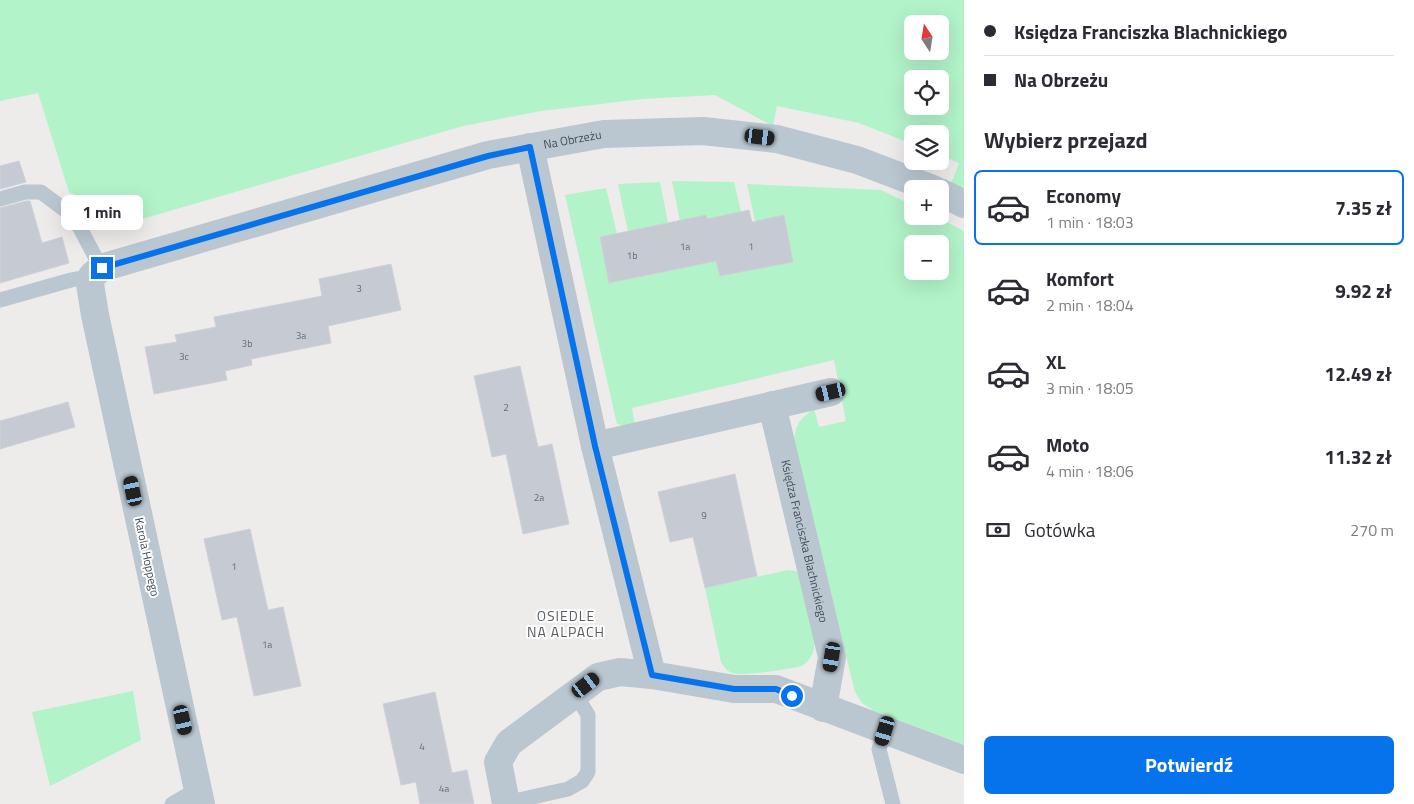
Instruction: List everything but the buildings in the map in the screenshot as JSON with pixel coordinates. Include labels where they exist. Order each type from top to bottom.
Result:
[{"type":"street","name":"Na Obrzeżu","points":[[95,280],[488,156],[604,134],[703,130],[777,139],[857,160],[909,180]]},
{"type":"street","points":[[530,147],[595,446],[652,675]]},
{"type":"street","points":[[949,196],[964,204]]},
{"type":"street","name":"Karola Hoppego","points":[[95,280],[200,797]]},
{"type":"street","points":[[595,446],[831,392]]},
{"type":"street","name":"Księdza Franciszka Blachnickiego","points":[[772,405],[832,657],[823,708]]},
{"type":"street","points":[[506,803],[498,762],[509,743],[598,677],[620,672],[652,675],[734,689],[776,689],[964,760]]},
{"type":"lane","points":[[0,199],[26,192],[41,192],[64,210],[80,228],[95,280],[71,280],[0,300]]},
{"type":"lane","points":[[506,803],[568,789],[582,782],[588,772],[588,715],[576,694]]},
{"type":"lane","points":[[885,731],[879,749],[893,804]]},
{"type":"lane","name":"Karola Hoppego","points":[[172,804],[200,797]]},
{"type":"green space","points":[[0,0],[964,0],[964,190],[951,184],[959,163],[949,159],[949,125],[904,125],[904,141],[859,123],[777,106],[773,126],[715,95],[643,99],[541,111],[463,126],[128,223],[69,192],[38,93],[0,101]]},
{"type":"green space","points":[[672,181],[734,182],[741,211],[738,212],[741,224],[680,221]]},
{"type":"green space","points":[[660,182],[668,223],[628,232],[618,184]]},
{"type":"green space","points":[[747,184],[881,190],[904,201],[904,225],[949,225],[949,223],[964,231],[964,745],[874,711],[862,703],[855,692],[794,444],[795,432],[799,423],[814,409],[819,427],[846,421],[834,360],[632,408],[635,426],[629,427],[617,424],[565,195],[606,188],[617,234],[600,238],[610,283],[716,261],[720,276],[793,262],[755,221]]},
{"type":"green space","points":[[788,570],[796,571],[801,576],[811,615],[814,636],[811,656],[801,666],[777,671],[737,674],[730,672],[721,662],[705,588]]},
{"type":"green space","points":[[133,691],[141,740],[50,786],[32,712]]},
{"type":"district","name":"OSIEDLE NA ALPACH","points":[[566,624]]},
{"type":"route","points":[[102,268],[488,156],[530,147],[595,446],[652,675],[734,689],[776,689],[792,696]]}]
